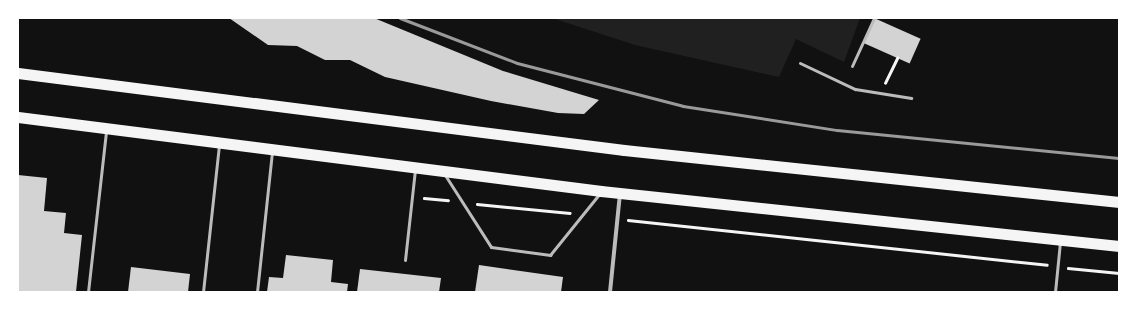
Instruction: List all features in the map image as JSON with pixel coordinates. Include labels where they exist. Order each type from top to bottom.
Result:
[{"type":"highway","points":[[18,73],[616,149],[1119,202]]},
{"type":"highway","points":[[18,117],[219,144],[601,191],[1119,246]]},
{"type":"street","points":[[610,292],[620,193]]},
{"type":"lane","points":[[852,66],[874,18]]},
{"type":"lane","points":[[800,63],[855,89],[911,98]]},
{"type":"lane","points":[[88,292],[106,129]]},
{"type":"lane","points":[[202,292],[219,144]]},
{"type":"lane","points":[[257,292],[272,150]]},
{"type":"lane","points":[[405,260],[415,168]]},
{"type":"lane","points":[[443,172],[464,202],[491,247],[550,255],[601,191]]},
{"type":"lane","points":[[1055,292],[1060,240]]},
{"type":"path","points":[[885,82],[897,58]]},
{"type":"path","points":[[413,197],[583,215]]},
{"type":"path","points":[[617,218],[1119,273]]},
{"type":"shaded area","points":[[552,18],[860,18],[844,62],[796,39],[779,77],[635,45]]},
{"type":"building","points":[[229,18],[374,18],[503,71],[599,100],[584,114],[558,113],[491,101],[385,77],[350,60],[325,60],[297,46],[268,45]]},
{"type":"building","points":[[874,18],[921,39],[910,63],[863,43]]},
{"type":"building","points":[[18,175],[47,178],[44,211],[66,213],[64,233],[82,235],[76,292],[18,292]]},
{"type":"building","points":[[286,255],[333,260],[331,282],[348,284],[347,292],[267,292],[269,277],[283,278]]},
{"type":"building","points":[[479,265],[563,277],[561,292],[475,292]]},
{"type":"building","points":[[131,267],[190,274],[188,292],[128,292]]},
{"type":"building","points":[[360,269],[441,278],[439,292],[357,292]]},
{"type":"railway","points":[[400,18],[517,63],[683,106],[837,130],[1119,158]]}]
